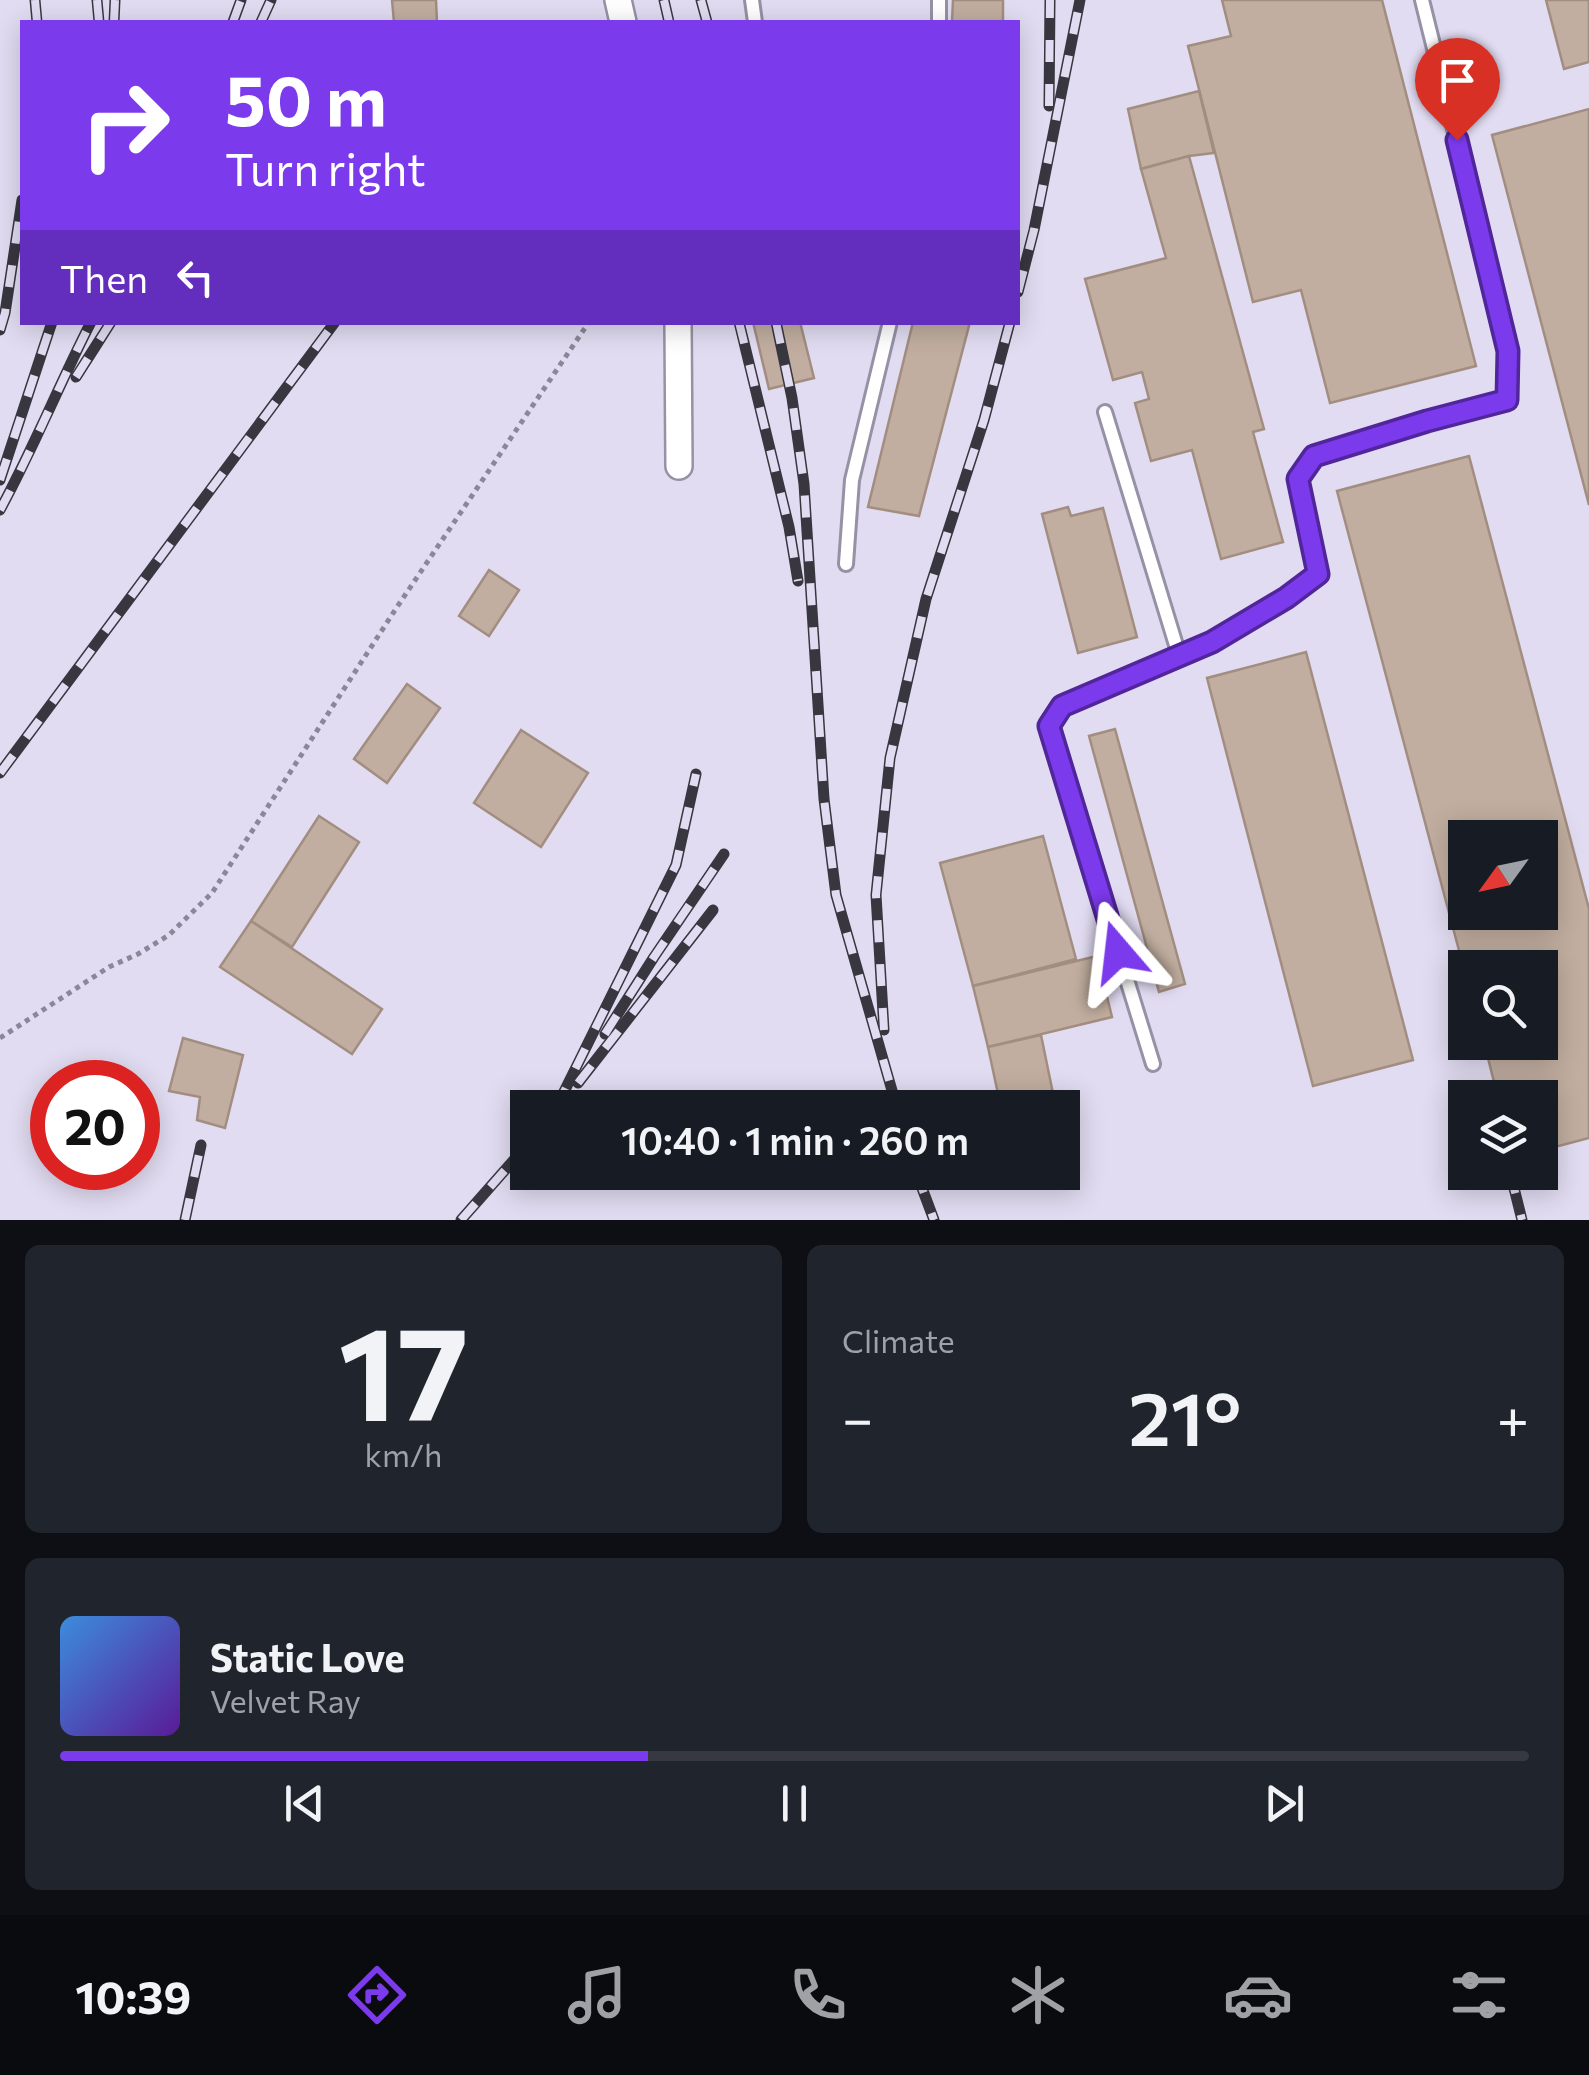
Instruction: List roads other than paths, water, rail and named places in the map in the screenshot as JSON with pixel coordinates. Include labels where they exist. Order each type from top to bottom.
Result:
[{"type":"street","points":[[678,325],[678,466]]},
{"type":"lane","points":[[1154,1064],[1049,726],[1062,706],[1212,642],[1318,574],[1298,479],[1314,456],[1507,400],[1508,351],[1422,0]]},
{"type":"lane","points":[[846,564],[852,480],[889,325]]},
{"type":"lane","points":[[1105,412],[1179,656]]},
{"type":"railway","points":[[35,0],[37,20]]},
{"type":"railway","points":[[97,0],[99,20]]},
{"type":"railway","points":[[114,20],[115,0]]},
{"type":"railway","points":[[234,20],[241,0]]},
{"type":"railway","points":[[262,20],[271,0]]},
{"type":"railway","points":[[664,0],[669,20]]},
{"type":"railway","points":[[701,0],[706,20]]},
{"type":"railway","points":[[1049,106],[1050,0]]},
{"type":"railway","points":[[1020,284],[1080,0]]},
{"type":"railway","points":[[0,330],[20,213]]},
{"type":"railway","points":[[0,480],[51,325]]},
{"type":"railway","points":[[0,510],[90,325]]},
{"type":"railway","points":[[76,377],[109,325]]},
{"type":"railway","points":[[0,773],[333,325]]},
{"type":"railway","points":[[740,325],[789,527],[798,581]]},
{"type":"railway","points":[[777,325],[804,484],[824,799],[836,895],[892,1090]]},
{"type":"railway","points":[[884,1030],[876,895],[890,758],[926,599],[984,420],[1009,325]]},
{"type":"railway","points":[[565,1090],[676,865],[696,774]]},
{"type":"railway","points":[[605,1034],[724,854]]},
{"type":"railway","points":[[578,1083],[713,910]]},
{"type":"railway","points":[[185,1220],[201,1145]]},
{"type":"railway","points":[[461,1220],[510,1164]]},
{"type":"railway","points":[[923,1190],[934,1220]]},
{"type":"railway","points":[[1514,1190],[1522,1220]]}]
